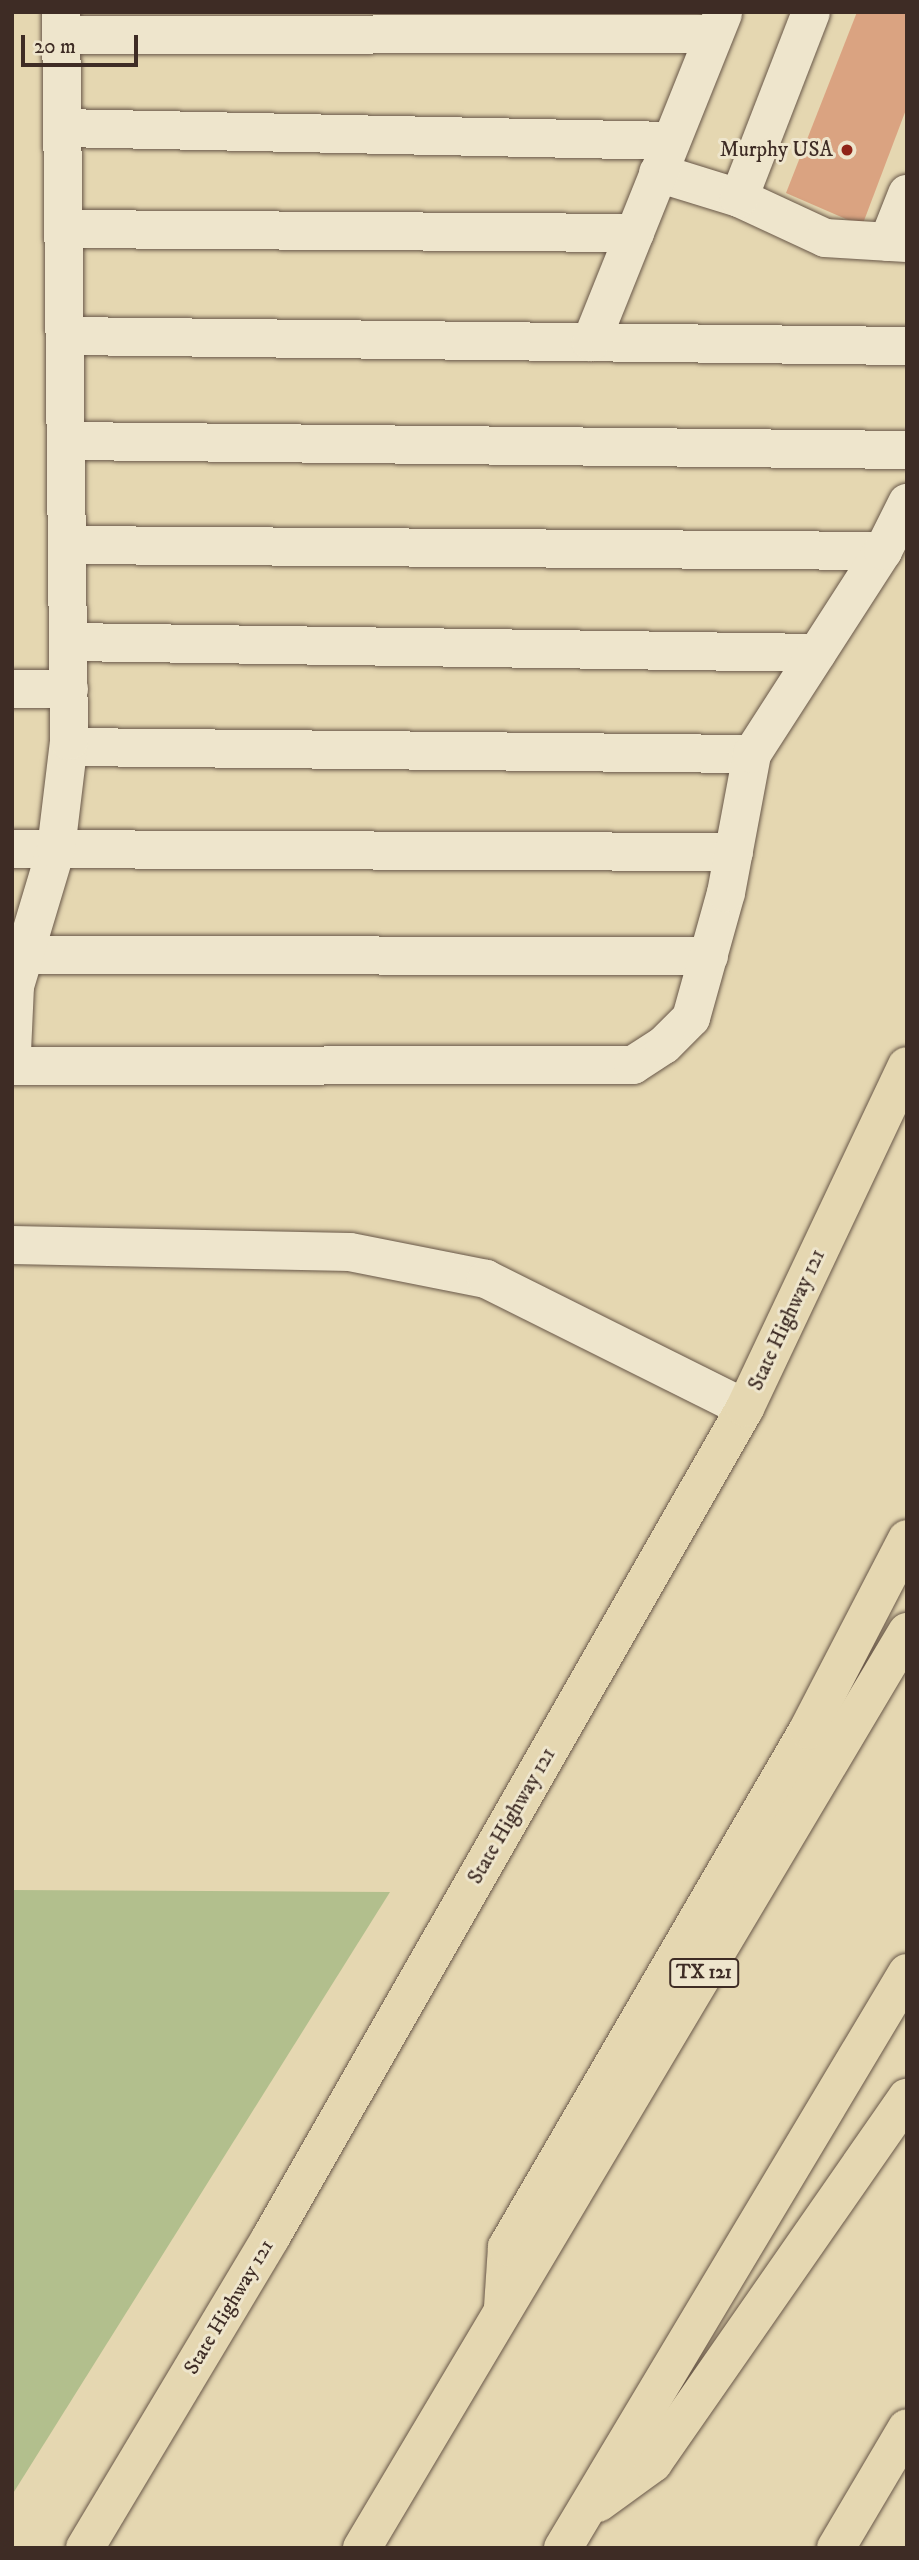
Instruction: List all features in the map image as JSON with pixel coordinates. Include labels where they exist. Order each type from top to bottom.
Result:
[{"type":"main road","name":"State Highway 121","points":[[85,2548],[271,2237],[746,1408],[907,1066]]},
{"type":"main road","points":[[502,2314],[507,2247],[808,1730],[907,1539]]},
{"type":"main road","name":"TX 121","points":[[362,2548],[907,1632]]},
{"type":"main road","points":[[563,2548],[907,1973]]},
{"type":"main road","points":[[583,2514],[653,2463],[907,2098]]},
{"type":"main road","points":[[836,2548],[907,2428]]},
{"type":"lane","points":[[739,198],[811,12]]},
{"type":"lane","points":[[12,1052],[17,955],[70,849],[61,24],[718,23],[591,342]]},
{"type":"lane","points":[[62,128],[665,157],[739,198],[825,238],[897,243],[907,194]]},
{"type":"lane","points":[[63,229],[635,233]]},
{"type":"lane","points":[[65,336],[907,346]]},
{"type":"lane","points":[[66,441],[907,450]]},
{"type":"lane","points":[[12,1066],[633,1065],[664,1045],[691,1018],[734,852],[752,754],[883,551],[907,503]]},
{"type":"lane","points":[[67,545],[883,551]]},
{"type":"lane","points":[[68,642],[817,653]]},
{"type":"lane","points":[[12,689],[69,689]]},
{"type":"lane","points":[[69,747],[752,754]]},
{"type":"lane","points":[[12,849],[734,852]]},
{"type":"lane","points":[[17,955],[709,956]]},
{"type":"lane","points":[[12,1245],[350,1252],[486,1279],[746,1408]]},
{"type":"green space","points":[[12,1890],[390,1892],[12,2495]]},
{"type":"building","name":"Murphy USA","points":[[857,12],[907,12],[907,107],[862,226],[786,193]]},
{"type":"place","name":"Murphy USA","points":[[847,150]]}]
